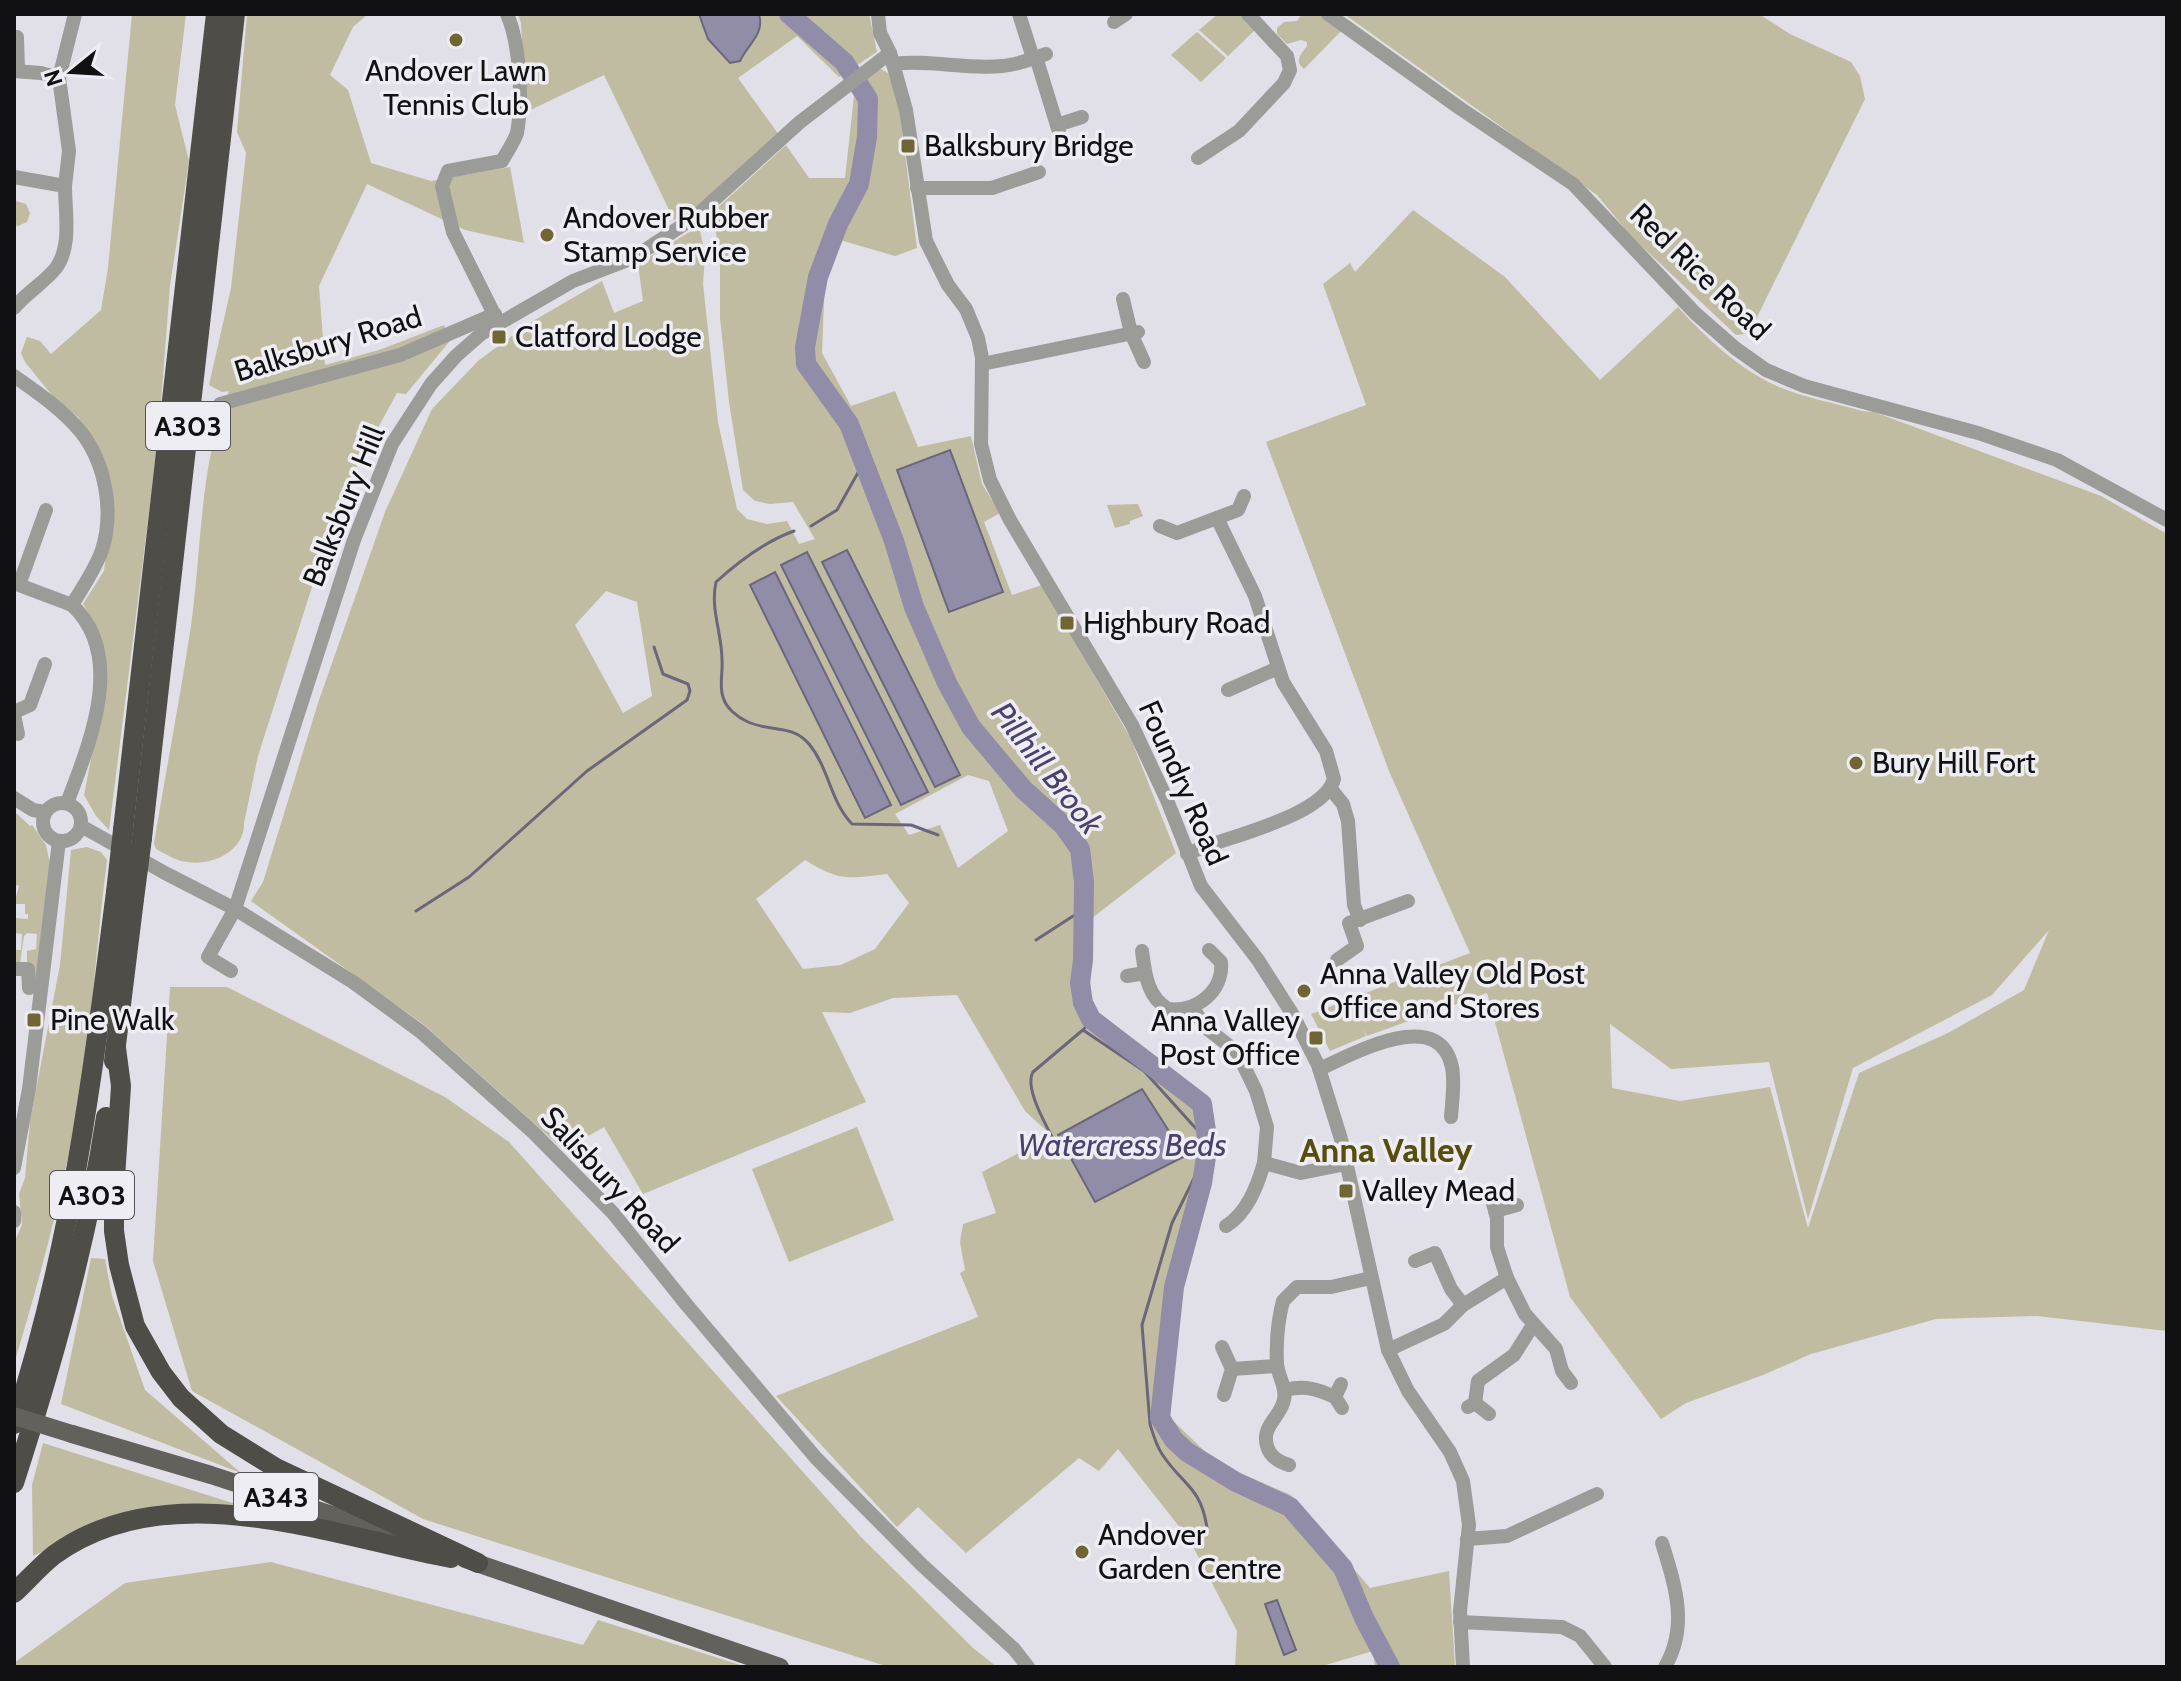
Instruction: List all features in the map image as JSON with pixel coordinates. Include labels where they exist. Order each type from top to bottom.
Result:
[{"type":"highway","name":"A303","points":[[132,834],[216,14]]},
{"type":"highway","name":"A303","points":[[14,1483],[65,1317],[84,1240],[116,1048],[125,895],[132,834],[235,14]]},
{"type":"highway","name":"A303","points":[[14,1424],[36,1356],[59,1260],[125,895]]},
{"type":"highway","points":[[116,1048],[121,1086],[114,1160],[117,1253],[135,1326],[161,1372],[197,1414],[221,1434],[266,1462],[478,1563]]},
{"type":"highway","points":[[14,1391],[36,1356]]},
{"type":"highway","points":[[14,1593],[54,1555],[93,1534],[159,1515],[236,1515],[478,1563]]},
{"type":"main road","name":"A343","points":[[14,1416],[211,1475],[780,1667]]},
{"type":"street","points":[[14,308],[55,269],[66,237],[65,186],[69,151],[59,78],[75,14]]},
{"type":"street","points":[[497,319],[453,232],[442,186],[448,171],[502,161],[516,135],[520,80],[512,24],[507,14]]},
{"type":"street","name":"Foundry Road","points":[[878,14],[880,33],[891,58],[906,110],[929,253],[970,318],[978,338],[982,364],[980,434],[990,480],[1010,520],[1132,725],[1167,800],[1201,886],[1249,946],[1293,1015],[1319,1069],[1346,1164],[1388,1350],[1408,1391],[1457,1464],[1468,1510],[1460,1622],[1463,1667]]},
{"type":"street","points":[[1019,14],[1038,56],[1058,129],[1082,117]]},
{"type":"street","points":[[1198,158],[1239,131],[1288,77],[1290,64],[1287,56],[1248,14]]},
{"type":"street","name":"Red Rice Road","points":[[1328,14],[1573,184],[1695,313],[1766,370],[1804,386],[1978,433],[2057,460],[2167,520]]},
{"type":"street","points":[[14,37],[17,37],[16,71],[59,78]]},
{"type":"street","points":[[891,58],[999,67],[1038,56]]},
{"type":"street","name":"Balksbury Hill","points":[[231,971],[208,957],[235,909],[338,585],[370,495],[392,444],[431,384],[456,356],[497,319],[573,281],[633,258],[695,217],[800,122],[868,68],[891,58]]},
{"type":"street","points":[[917,188],[992,188],[1039,172]]},
{"type":"street","points":[[14,177],[65,186]]},
{"type":"street","points":[[1123,299],[1144,362]]},
{"type":"street","name":"Balksbury Road","points":[[220,404],[400,355],[497,319]]},
{"type":"street","points":[[982,364],[1134,332]]},
{"type":"street","points":[[14,376],[60,410],[83,434],[103,477],[108,498],[105,538],[90,574],[72,605]]},
{"type":"street","points":[[1160,526],[1177,533],[1238,510],[1244,496]]},
{"type":"street","points":[[46,510],[16,590],[72,605],[82,614],[94,639],[100,686],[94,727],[67,803]]},
{"type":"street","points":[[1187,854],[1213,842],[1275,824],[1301,810],[1330,788],[1334,779],[1326,751],[1295,704],[1278,668],[1259,607],[1238,573],[1217,518]]},
{"type":"street","points":[[18,734],[14,714],[30,705],[45,664]]},
{"type":"street","points":[[1236,682],[1278,668]]},
{"type":"street","points":[[1330,788],[1346,812],[1354,905],[1360,920]]},
{"type":"street","points":[[14,798],[33,810],[45,812]]},
{"type":"street","points":[[67,803],[77,809],[81,826],[70,839],[59,841],[45,830],[45,812],[54,804],[67,803]]},
{"type":"street","name":"Salisbury Road","points":[[81,826],[235,909],[353,982],[421,1032],[534,1133],[613,1213],[816,1458],[922,1565],[1014,1649],[1026,1665]]},
{"type":"street","points":[[14,1168],[21,1089],[59,841]]},
{"type":"street","points":[[1337,960],[1357,946],[1349,923],[1408,901]]},
{"type":"street","points":[[1142,951],[1149,987],[1163,1006],[1176,1010],[1193,1008],[1220,981],[1226,964],[1209,950]]},
{"type":"street","points":[[14,969],[28,969],[29,988]]},
{"type":"street","points":[[1127,976],[1145,973]]},
{"type":"street","points":[[1193,1008],[1205,1027],[1237,1052],[1256,1091],[1267,1127],[1264,1163],[1238,1224]]},
{"type":"street","points":[[1319,1069],[1382,1043],[1417,1036],[1430,1038],[1440,1044],[1448,1056],[1456,1107]]},
{"type":"street","points":[[1264,1163],[1301,1173],[1346,1164]]},
{"type":"street","points":[[1517,1205],[1494,1206],[1497,1247],[1507,1278],[1533,1325],[1552,1343],[1564,1377],[1571,1383]]},
{"type":"street","points":[[14,1212],[14,1221]]},
{"type":"street","points":[[1415,1261],[1436,1248],[1451,1289],[1463,1305]]},
{"type":"street","points":[[1289,1465],[1266,1459],[1265,1442],[1266,1430],[1281,1408],[1285,1390],[1277,1366],[1283,1301],[1291,1290],[1331,1287],[1371,1278]]},
{"type":"street","points":[[1388,1350],[1444,1324],[1463,1305],[1507,1278]]},
{"type":"street","points":[[1489,1414],[1472,1405],[1478,1381],[1514,1355],[1533,1325]]},
{"type":"street","points":[[1222,1347],[1232,1369],[1224,1395]]},
{"type":"street","points":[[1232,1369],[1277,1366]]},
{"type":"street","points":[[1285,1390],[1312,1387],[1339,1397]]},
{"type":"street","points":[[1467,1539],[1507,1536],[1597,1494]]},
{"type":"street","points":[[1662,1543],[1674,1557],[1679,1618],[1675,1641],[1665,1667]]},
{"type":"street","points":[[1460,1622],[1562,1627],[1580,1636],[1605,1667]]},
{"type":"shaded area","points":[[132,14],[186,14],[175,105],[189,161],[170,286],[158,441],[109,830],[96,816],[84,795],[103,698],[98,630],[83,604],[104,571],[113,497],[111,481],[104,461],[78,417],[55,399],[21,353],[27,337],[40,341],[51,354],[101,310],[108,268]]},
{"type":"shaded area","points":[[247,14],[368,14],[353,27],[330,75],[348,90],[371,163],[431,181],[510,167],[524,243],[465,230],[367,184],[319,286],[325,365],[379,350],[444,325],[449,342],[406,394],[397,393],[342,493],[258,756],[243,833],[233,849],[216,859],[197,863],[175,859],[156,849],[154,843],[191,626],[207,477],[219,419],[229,391],[222,392],[209,385],[231,288],[246,153],[237,132]]},
{"type":"shaded area","points":[[518,14],[869,14],[877,52],[839,77],[797,36],[738,78],[779,135],[692,211],[674,220],[604,75],[526,112]]},
{"type":"shaded area","points":[[1218,14],[1242,14],[1256,29],[1228,56],[1199,30]]},
{"type":"shaded area","points":[[1302,14],[1318,14],[1342,30],[1304,69],[1299,60],[1307,42],[1301,40],[1287,44],[1277,34],[1277,28],[1284,22],[1297,21]]},
{"type":"shaded area","points":[[1344,14],[1759,14],[1790,34],[1851,62],[1860,76],[1865,99],[1758,315],[1754,333],[1736,335],[1631,236],[1597,195]]},
{"type":"shaded area","points":[[1197,32],[1226,58],[1201,82],[1171,55]]},
{"type":"shaded area","points":[[879,68],[888,73],[898,99],[917,248],[895,256],[840,240],[825,277],[822,353],[851,406],[895,391],[918,447],[971,436],[982,484],[1000,513],[984,522],[1012,595],[1042,585],[1131,739],[1176,853],[1087,922],[1092,1012],[1203,1102],[1208,1144],[1181,1285],[1169,1417],[1217,1463],[1291,1495],[1370,1588],[1449,1571],[1455,1667],[1375,1667],[1373,1651],[1319,1667],[1235,1667],[1237,1631],[1189,1539],[1118,1449],[1099,1471],[1079,1458],[966,1553],[918,1507],[897,1527],[776,1396],[978,1317],[960,1273],[965,1270],[960,1242],[963,1224],[996,1213],[982,1172],[1052,1136],[1025,1111],[957,995],[893,998],[850,1013],[822,1012],[866,1102],[643,1194],[604,1127],[564,1150],[423,1024],[251,901],[263,882],[318,703],[385,512],[432,409],[479,360],[533,321],[602,281],[614,313],[643,301],[638,264],[699,226],[705,254],[703,284],[718,422],[737,509],[747,519],[767,524],[787,521],[799,544],[815,539],[793,502],[770,504],[755,501],[743,490],[729,402],[720,318],[720,262],[713,212],[786,145],[809,178],[845,178],[855,87]],"holes":[[[847,550],[960,774],[936,787],[823,562]],[[775,573],[891,805],[866,818]],[[606,591],[637,602],[652,696],[623,713],[575,625]],[[968,775],[989,781],[1008,831],[958,868],[940,825],[909,835],[895,814]],[[805,860],[844,877],[887,874],[909,903],[875,949],[841,965],[803,969],[756,899]]]},
{"type":"shaded area","points":[[16,201],[26,204],[30,213],[27,222],[18,226],[14,225]]},
{"type":"shaded area","points":[[1413,210],[1505,277],[1600,380],[1678,307],[1724,352],[1779,387],[1874,412],[2101,496],[2167,534],[2167,1331],[2037,1316],[1936,1319],[1811,1354],[1686,1403],[1661,1419],[1570,1297],[1487,993],[1367,1036],[1363,1029],[1366,1036],[1330,1051],[1311,1014],[1470,953],[1389,771],[1266,442],[1366,405],[1323,284],[1350,263],[1355,272]],"holes":[[[2049,930],[2024,990],[1948,1033],[1859,1073],[1808,1228],[1770,1087],[1680,1101],[1612,1088],[1610,1024],[1671,1069],[1769,1062],[1808,1219],[1853,1068],[1992,995]]]},
{"type":"shaded area","points":[[1138,504],[1143,516],[1115,528],[1107,505]]},
{"type":"shaded area","points":[[14,811],[32,825],[46,845],[51,869],[36,994],[26,993],[34,990],[33,964],[27,963],[27,951],[36,949],[37,934],[27,933],[24,936],[20,963],[14,962],[14,950],[21,950],[22,934],[14,933],[14,918],[28,919],[28,914],[25,914],[25,904],[14,904],[19,886],[14,884]]},
{"type":"shaded area","points":[[87,847],[101,852],[107,860],[81,1083],[58,1204],[14,1364],[14,1243],[22,1225],[19,1194],[25,1178],[30,1121],[60,965],[71,850]]},
{"type":"shaded area","points":[[170,987],[227,987],[445,1097],[509,1142],[861,1537],[973,1648],[997,1667],[889,1667],[423,1519],[192,1391],[153,1261]]},
{"type":"shaded area","points":[[857,1127],[894,1220],[789,1262],[752,1169]]},
{"type":"shaded area","points":[[91,1258],[105,1259],[112,1296],[145,1390],[241,1473],[61,1404]]},
{"type":"shaded area","points":[[43,1443],[273,1516],[120,1516],[33,1556],[32,1485]]},
{"type":"shaded area","points":[[271,1562],[583,1645],[598,1620],[747,1667],[14,1667],[14,1663],[125,1583]]},
{"type":"water","points":[[699,14],[759,14],[758,33],[740,61],[730,63],[708,39]]},
{"type":"water","points":[[950,450],[1003,592],[949,612],[897,470]]},
{"type":"water","points":[[847,550],[960,775],[935,787],[822,562]]},
{"type":"water","points":[[807,552],[928,792],[901,805],[781,565]]},
{"type":"water","points":[[775,572],[891,805],[865,818],[750,585]]},
{"type":"water","name":"Watercress Beds","points":[[1142,1089],[1185,1156],[1095,1202],[1058,1135]]},
{"type":"water","points":[[1277,1600],[1296,1650],[1284,1655],[1265,1604]]},
{"type":"waterway","name":"Pillhill Brook","points":[[789,14],[844,62],[868,99],[867,137],[859,184],[838,224],[818,277],[805,347],[806,364],[849,424],[894,541],[914,607],[947,683],[971,727],[1023,789],[1063,825],[1080,849],[1084,882],[1080,983],[1083,1003],[1091,1019],[1202,1104],[1208,1144],[1202,1183],[1174,1287],[1160,1418],[1174,1440],[1187,1452],[1236,1482],[1290,1507],[1343,1568],[1364,1618],[1390,1667]]},
{"type":"waterway","points":[[811,526],[837,510],[864,462]]},
{"type":"waterway","points":[[794,531],[753,553],[716,582],[714,602],[724,701],[732,712],[744,720],[788,731],[809,744],[839,805],[852,824],[911,825],[938,835]]},
{"type":"waterway","points":[[416,911],[469,877],[587,771],[687,700],[690,691],[688,684],[663,674],[654,647]]},
{"type":"waterway","points":[[1036,940],[1084,909]]},
{"type":"waterway","points":[[1060,1152],[1039,1112],[1031,1080],[1033,1072],[1084,1029],[1091,1019]]},
{"type":"waterway","points":[[1083,1030],[1144,1071],[1200,1133],[1204,1158],[1172,1223],[1142,1325],[1150,1424],[1162,1454],[1200,1503],[1207,1528]]},
{"type":"place","name":"Andover Lawn Tennis Club","points":[[456,40]]},
{"type":"place","name":"Balksbury Bridge","points":[[908,146]]},
{"type":"place","name":"Andover Rubber Stamp Service","points":[[547,235]]},
{"type":"place","name":"Clatford Lodge","points":[[499,337]]},
{"type":"place","name":"Highbury Road","points":[[1067,623]]},
{"type":"place","name":"Bury Hill Fort","points":[[1856,763]]},
{"type":"place","name":"Anna Valley Old Post Office and Stores","points":[[1304,991]]},
{"type":"place","name":"Pine Walk","points":[[34,1020]]},
{"type":"place","name":"Anna Valley Post Office","points":[[1316,1038]]},
{"type":"place","name":"Valley Mead","points":[[1346,1191]]},
{"type":"place","name":"Andover Garden Centre","points":[[1082,1552]]},
{"type":"district","name":"Anna Valley","points":[[1386,1150]]}]
